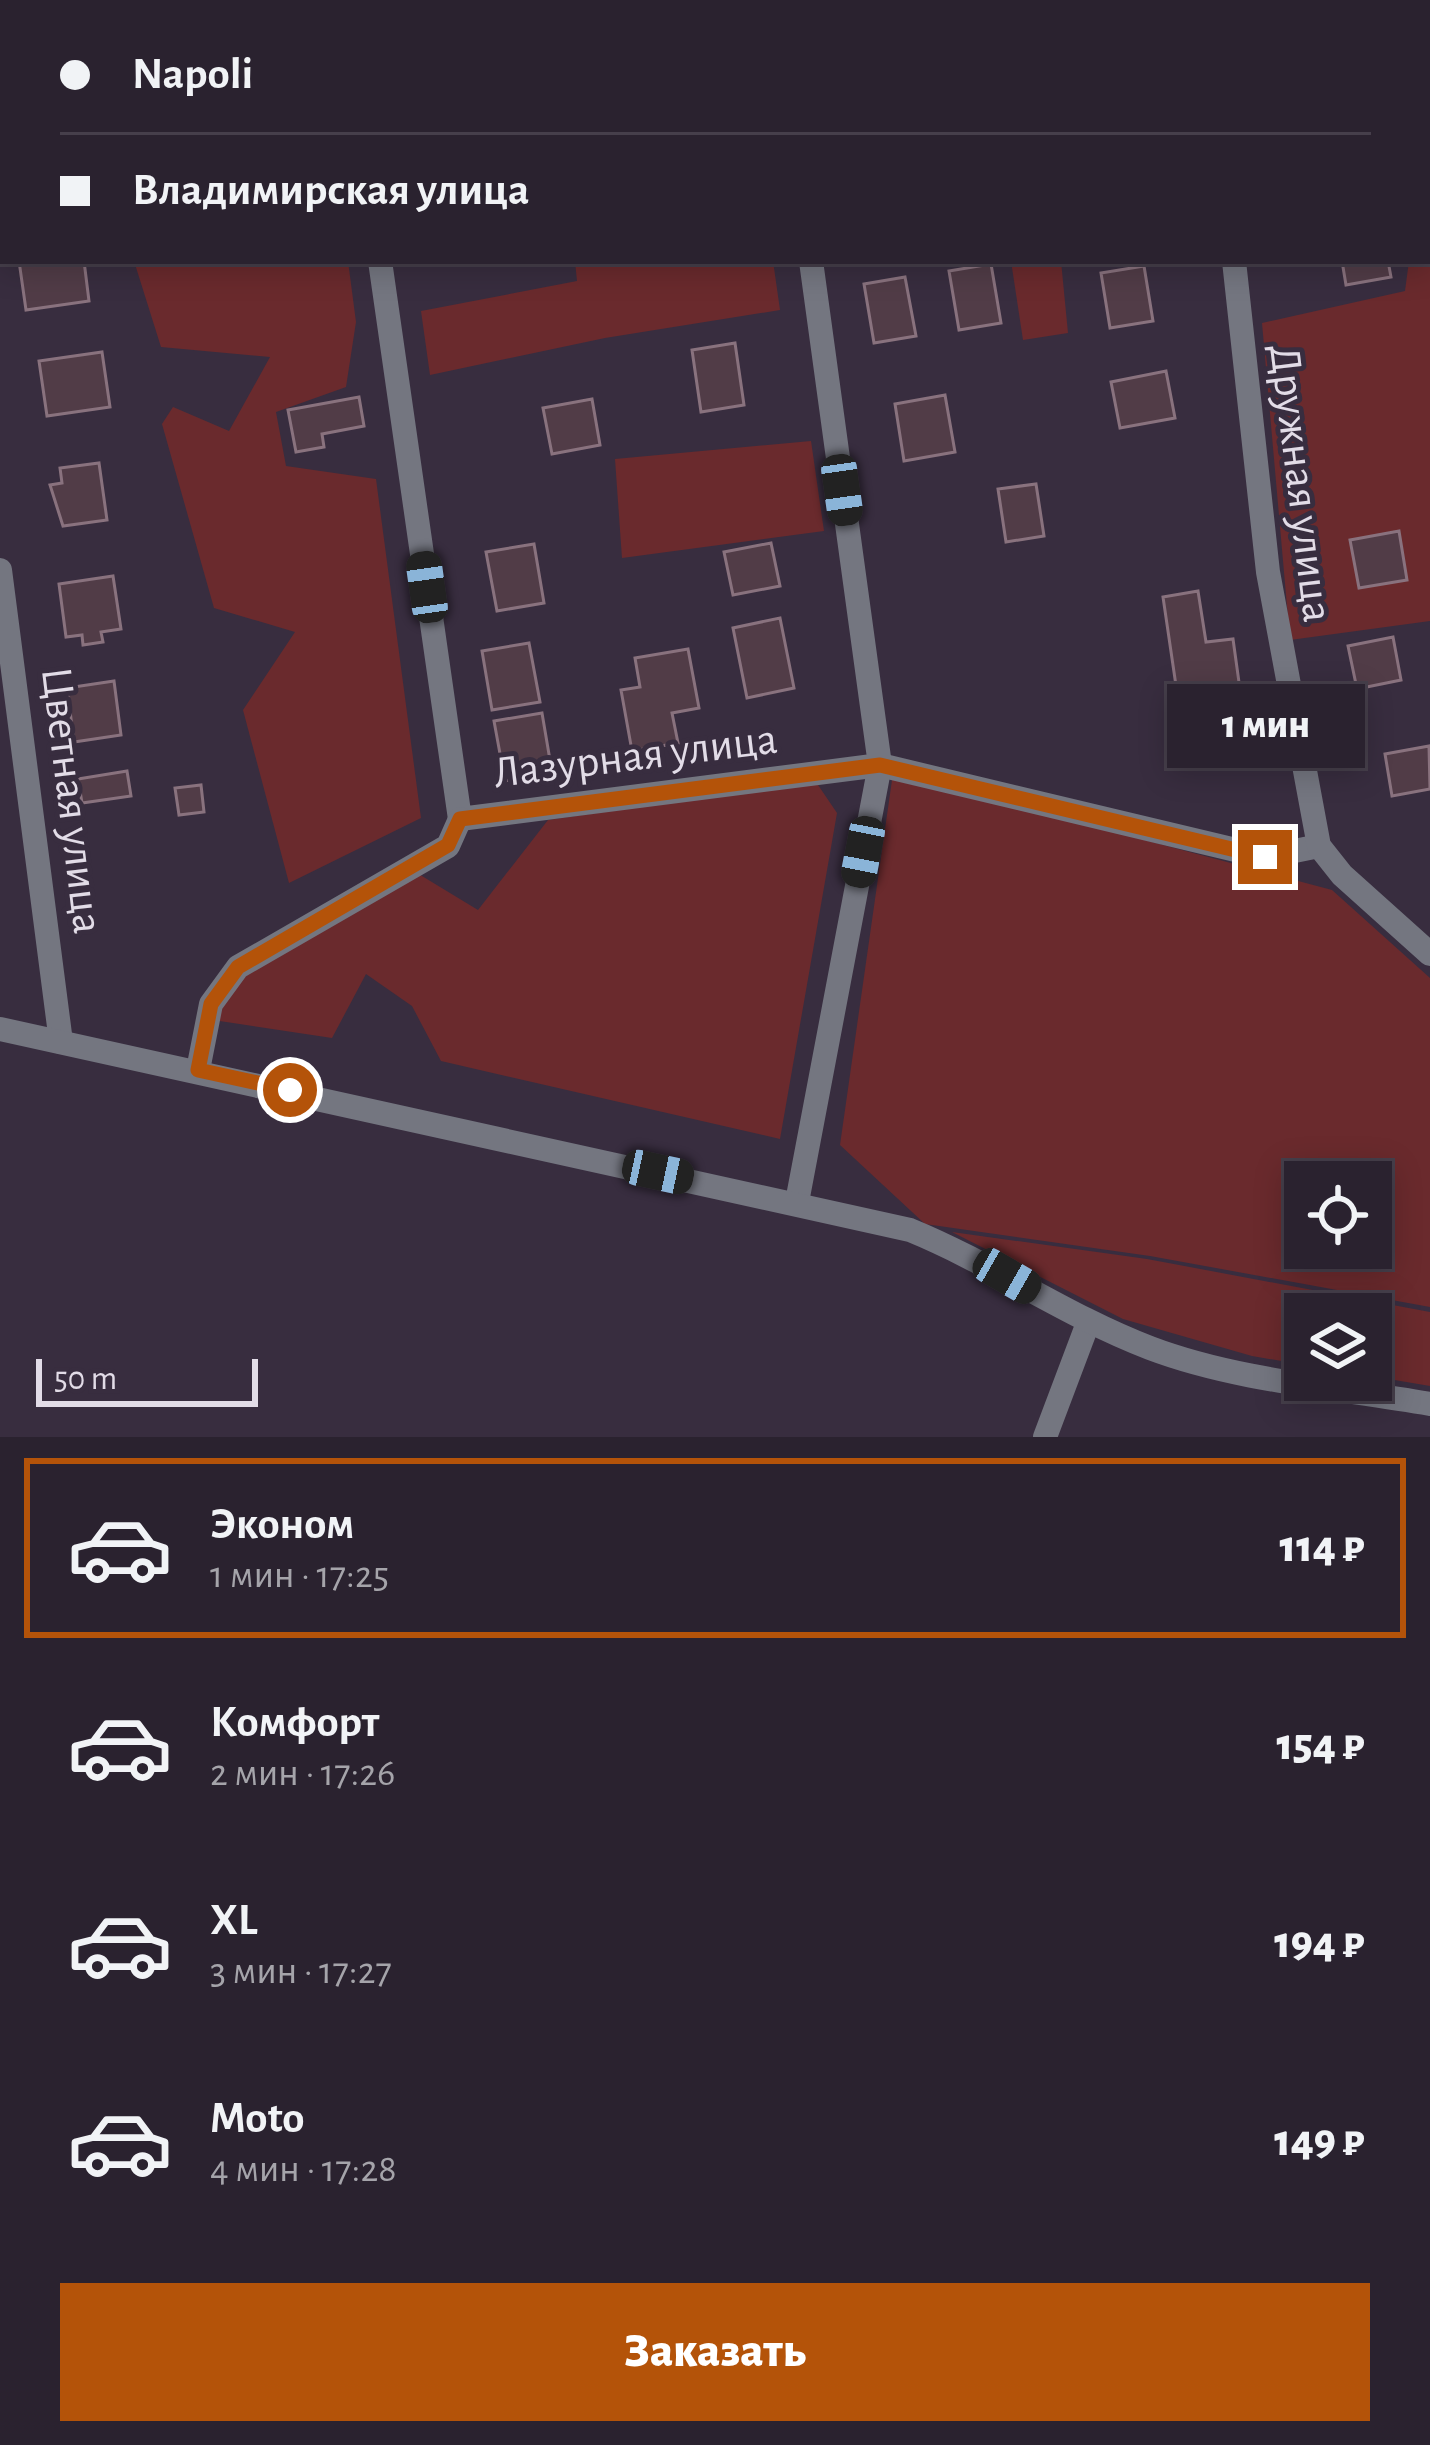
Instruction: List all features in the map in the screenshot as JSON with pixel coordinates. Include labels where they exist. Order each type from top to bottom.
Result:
[{"type":"street","name":"Лазурная улица","points":[[380,264],[460,819],[880,765]]},
{"type":"street","points":[[797,1202],[880,765],[811,264]]},
{"type":"street","name":"Дружная улица","points":[[1234,264],[1268,572],[1319,846]]},
{"type":"street","name":"Цветная улица","points":[[0,570],[61,1042]]},
{"type":"street","points":[[880,765],[1265,857],[1319,846],[1342,875],[1430,954]]},
{"type":"street","points":[[198,1070],[211,1004],[238,967],[448,845],[460,819]]},
{"type":"street","points":[[0,1029],[797,1202],[910,1231],[967,1253],[1088,1323],[1156,1350],[1430,1404]]},
{"type":"street","points":[[1045,1437],[1088,1323]]},
{"type":"shaded area","points":[[135,264],[348,264],[356,322],[346,387],[276,412],[286,466],[376,479],[421,818],[289,883],[243,710],[295,632],[214,608],[162,424],[173,407],[229,431],[270,357],[161,347]]},
{"type":"shaded area","points":[[575,264],[773,264],[780,310],[605,338],[430,375],[421,311],[577,281]]},
{"type":"shaded area","points":[[1011,264],[1061,264],[1068,333],[1023,340]]},
{"type":"shaded area","points":[[1409,264],[1430,264],[1430,621],[1290,640],[1262,323],[1405,291]]},
{"type":"shaded area","points":[[811,441],[824,531],[622,558],[615,459]]},
{"type":"shaded area","points":[[893,773],[1332,890],[1430,978],[1430,1307],[1392,1300],[1392,1293],[1353,1293],[1150,1256],[925,1224],[840,1145]]},
{"type":"shaded area","points":[[816,782],[837,813],[780,1139],[441,1061],[412,1006],[366,974],[332,1038],[213,1020],[244,965],[417,873],[478,910],[548,820]]},
{"type":"shaded area","points":[[952,1232],[1147,1259],[1329,1293],[1284,1293],[1284,1361],[1123,1319]]},
{"type":"shaded area","points":[[1392,1305],[1430,1312],[1430,1386],[1392,1380]]},
{"type":"building","points":[[19,264],[84,264],[89,301],[26,310]]},
{"type":"building","points":[[991,264],[1001,323],[959,330],[949,271]]},
{"type":"building","points":[[1342,264],[1389,264],[1391,277],[1346,285]]},
{"type":"building","points":[[1144,266],[1153,321],[1110,328],[1101,273]]},
{"type":"building","points":[[905,277],[916,336],[874,343],[864,284]]},
{"type":"building","points":[[735,343],[744,405],[701,412],[692,350]]},
{"type":"building","points":[[102,352],[110,407],[47,416],[39,361]]},
{"type":"building","points":[[1166,371],[1175,418],[1120,428],[1111,382]]},
{"type":"building","points":[[945,395],[955,452],[904,461],[895,404]]},
{"type":"building","points":[[359,397],[364,426],[322,434],[324,447],[296,452],[288,410]]},
{"type":"building","points":[[592,399],[600,445],[552,454],[543,408]]},
{"type":"building","points":[[99,463],[107,520],[63,526],[50,485],[62,483],[60,468]]},
{"type":"building","points":[[1036,484],[1044,536],[1006,542],[998,489]]},
{"type":"building","points":[[1399,531],[1407,580],[1359,588],[1350,540]]},
{"type":"building","points":[[771,543],[780,586],[733,595],[724,552]]},
{"type":"building","points":[[534,544],[544,603],[497,611],[486,552]]},
{"type":"building","points":[[113,576],[121,629],[101,632],[103,642],[83,645],[82,635],[66,637],[59,584]]},
{"type":"building","points":[[1198,591],[1206,642],[1233,639],[1242,704],[1180,713],[1163,597]]},
{"type":"building","points":[[780,618],[794,688],[747,698],[733,628]]},
{"type":"building","points":[[1393,637],[1401,680],[1357,689],[1348,646]]},
{"type":"building","points":[[529,643],[540,702],[492,710],[482,651]]},
{"type":"building","points":[[688,649],[699,708],[672,713],[678,743],[632,751],[621,690],[640,687],[635,658]]},
{"type":"building","points":[[114,681],[121,735],[74,742],[67,688]]},
{"type":"building","points":[[542,713],[552,772],[505,781],[494,721]]},
{"type":"building","points":[[1429,746],[1430,789],[1392,796],[1385,754]]},
{"type":"building","points":[[127,771],[131,796],[82,803],[78,779]]},
{"type":"building","points":[[201,785],[204,812],[179,815],[175,788]]},
{"type":"route","points":[[290,1090],[198,1070],[211,1004],[238,967],[448,845],[460,819],[880,765],[1265,857]]}]
